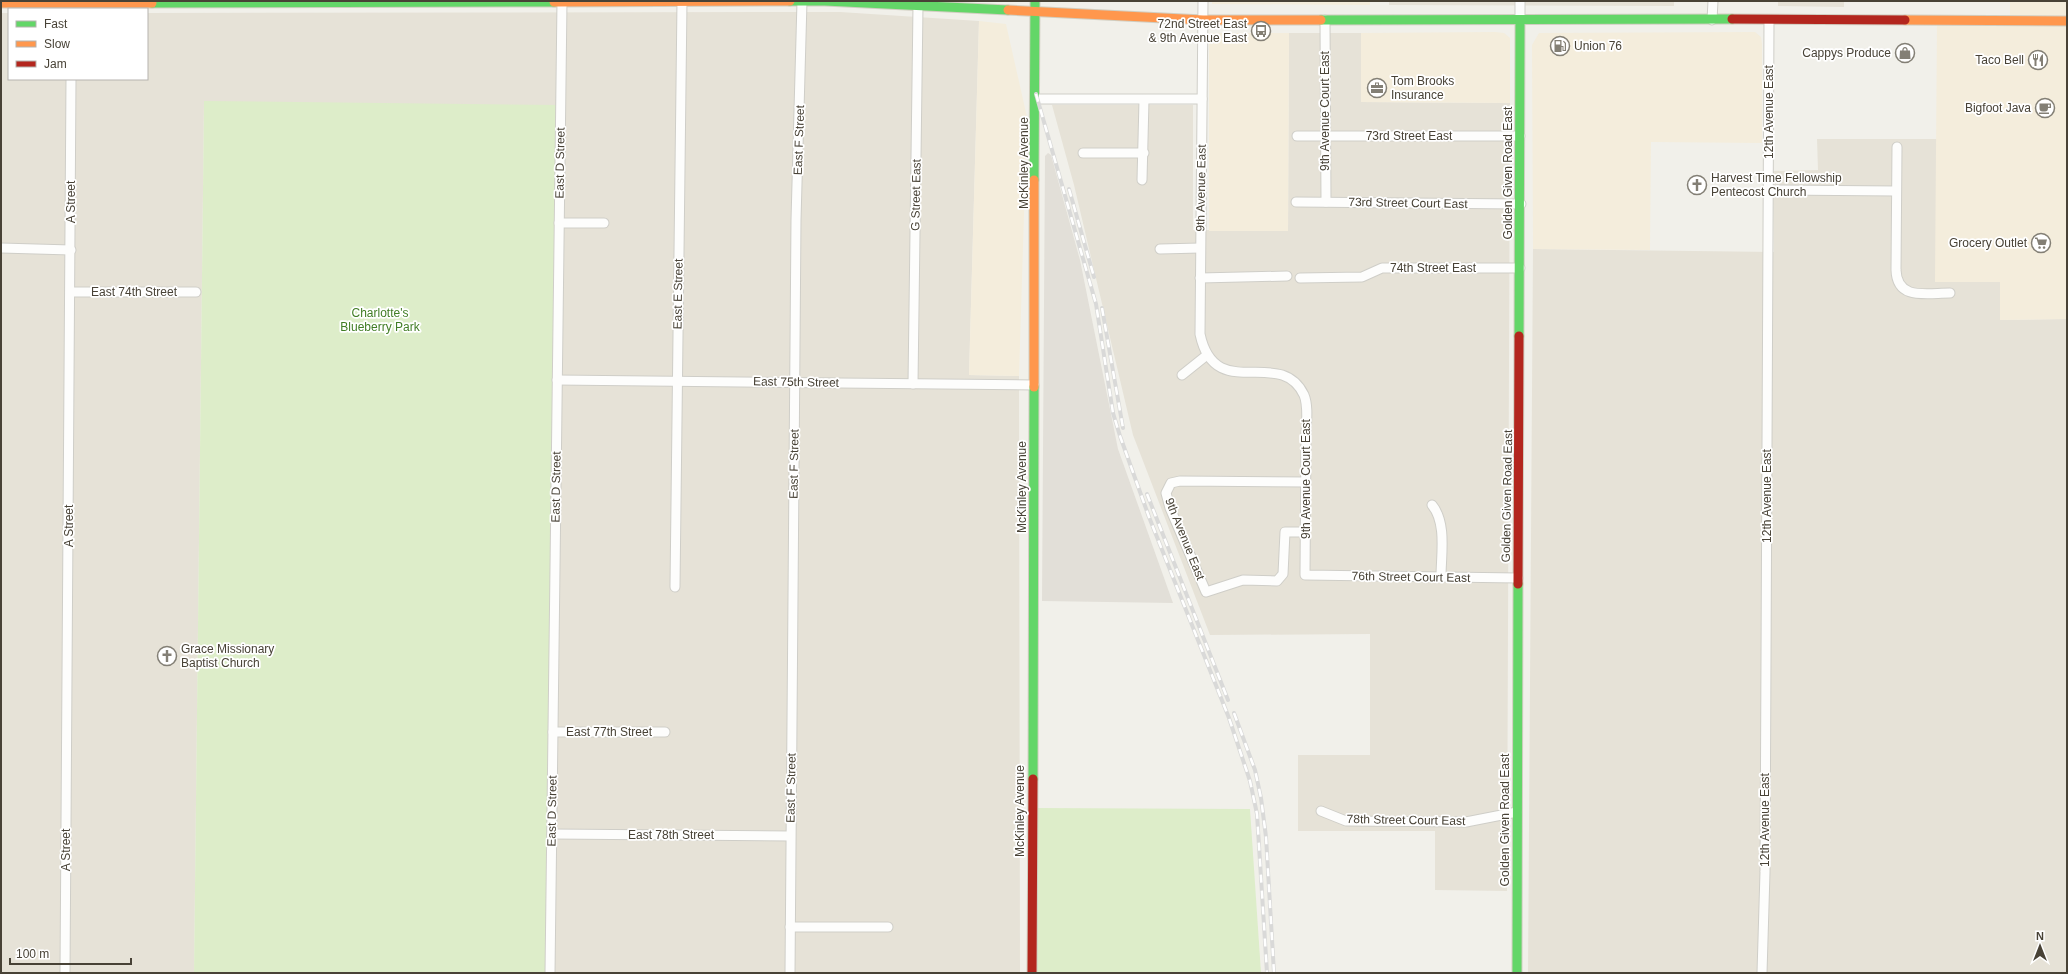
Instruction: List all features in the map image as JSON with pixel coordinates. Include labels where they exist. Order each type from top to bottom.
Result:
[{"type":"main road","points":[[1,3],[802,1],[1203,20],[2067,21]]},
{"type":"main road","name":"McKinley Avenue","points":[[1032,973],[1036,1]]},
{"type":"main road","name":"Golden Given Road East","points":[[1517,973],[1521,204],[1520,20]]},
{"type":"street","name":"East D Street","points":[[550,973],[562,1]]},
{"type":"street","name":"East E Street","points":[[675,587],[676,381],[682,1]]},
{"type":"street","name":"East F Street","points":[[790,973],[796,220],[802,1]]},
{"type":"street","name":"9th Avenue East","points":[[1203,1],[1200,334],[1207,355]]},
{"type":"street","points":[[1520,1],[1520,20]]},
{"type":"street","points":[[1712,1],[1712,20]]},
{"type":"street","name":"G Street East","points":[[913,384],[918,6]]},
{"type":"street","name":"9th Avenue Court East","points":[[1325,20],[1326,202]]},
{"type":"street","name":"12th Avenue East","points":[[1762,973],[1765,864],[1769,20]]},
{"type":"street","name":"A Street","points":[[65,973],[71,292],[71,80]]},
{"type":"street","points":[[1036,98],[1202,100]]},
{"type":"street","points":[[1142,180],[1144,153],[1144,100]]},
{"type":"street","name":"73rd Street East","points":[[1297,136],[1520,136]]},
{"type":"street","points":[[1897,147],[1896,270],[1899,286],[1909,292],[1950,293]]},
{"type":"street","points":[[1083,153],[1144,153]]},
{"type":"street","points":[[1769,190],[1896,191]]},
{"type":"street","name":"73rd Street Court East","points":[[1296,202],[1521,204]]},
{"type":"street","points":[[559,223],[604,223]]},
{"type":"street","points":[[1,248],[71,250]]},
{"type":"street","points":[[1160,249],[1200,248]]},
{"type":"street","name":"74th Street East","points":[[1300,278],[1362,277],[1382,268],[1520,268]]},
{"type":"street","points":[[1200,278],[1287,276]]},
{"type":"street","name":"East 74th Street","points":[[71,292],[196,292]]},
{"type":"street","points":[[1182,375],[1207,355]]},
{"type":"street","name":"9th Avenue Court East","points":[[1207,355],[1220,367],[1229,370],[1274,373],[1289,378],[1297,385],[1305,397],[1306,482],[1304,575]]},
{"type":"street","name":"East 75th Street","points":[[557,380],[1034,385]]},
{"type":"street","name":"9th Avenue East","points":[[1305,532],[1286,532],[1283,574],[1277,581],[1244,580],[1206,592],[1170,508],[1166,493],[1168,486],[1175,482],[1188,480],[1306,482]]},
{"type":"street","points":[[1432,505],[1440,522],[1441,577]]},
{"type":"street","name":"76th Street Court East","points":[[1304,575],[1518,578]]},
{"type":"street","name":"East 77th Street","points":[[553,732],[665,732]]},
{"type":"street","name":"78th Street Court East","points":[[1321,811],[1346,821],[1354,822],[1466,822],[1517,812]]},
{"type":"street","name":"East 78th Street","points":[[552,834],[790,836]]},
{"type":"street","points":[[790,927],[888,927]]},
{"type":"shaded area","points":[[1212,1],[1370,1],[1370,5],[1212,4]]},
{"type":"shaded area","points":[[1389,1],[1674,1],[1674,6],[1389,5]]},
{"type":"shaded area","points":[[1778,1],[1844,1],[1844,7],[1778,6]]},
{"type":"shaded area","points":[[2010,1],[2067,1],[2067,319],[2000,320],[2000,282],[1935,282],[1937,21],[2010,21]]},
{"type":"shaded area","points":[[840,12],[979,21],[969,375],[1019,376],[1020,973],[550,973],[204,101],[194,973],[1,973],[1,13],[8,13],[8,80],[148,80],[148,13]]},
{"type":"shaded area","points":[[979,21],[1006,24],[1027,117],[1019,376],[969,375]]},
{"type":"shaded area","points":[[1755,32],[1761,37],[1762,44],[1762,143],[1651,142],[1650,250],[1533,249],[1532,45],[1539,33]]},
{"type":"shaded area","points":[[1209,33],[1289,33],[1288,231],[1209,231]]},
{"type":"shaded area","points":[[1289,33],[1361,33],[1361,102],[1510,103],[1507,891],[1435,890],[1435,831],[1298,831],[1298,755],[1370,755],[1370,634],[1210,635],[1133,435],[1074,185],[1052,105],[1193,105],[1193,230],[1288,231]]},
{"type":"shaded area","points":[[1361,33],[1504,33],[1510,38],[1510,103],[1361,102]]},
{"type":"shaded area","points":[[1817,139],[1938,139],[2000,282],[2000,320],[2067,319],[2067,973],[1528,973],[1533,249],[1774,252],[1773,171],[1818,170]]},
{"type":"shaded area","points":[[1048,153],[1051,155],[1080,260],[1118,449],[1173,603],[1042,601],[1045,156]]},
{"type":"green space","name":"Charlotte's Blueberry Park","points":[[204,101],[560,105],[550,973],[194,973]]},
{"type":"green space","points":[[1036,808],[1250,809],[1261,973],[1036,973]]},
{"type":"railway","points":[[1036,94],[1096,304],[1113,413],[1120,436],[1149,517],[1229,718],[1250,781],[1257,814],[1267,973]]},
{"type":"railway","points":[[1069,189],[1094,277]]},
{"type":"railway","points":[[1102,308],[1123,428]]},
{"type":"railway","points":[[1147,494],[1228,700]]},
{"type":"railway","points":[[1234,713],[1255,770],[1261,798],[1266,837],[1274,973]]},
{"type":"traffic: fast","points":[[790,1],[825,1],[1008,10]]},
{"type":"traffic: fast","points":[[1034,180],[1035,1]]},
{"type":"traffic: fast","points":[[152,3],[554,2]]},
{"type":"traffic: fast","points":[[1321,20],[1732,19]]},
{"type":"traffic: fast","points":[[1519,336],[1520,20]]},
{"type":"traffic: fast","points":[[1033,779],[1034,387]]},
{"type":"traffic: fast","points":[[1517,973],[1518,584]]},
{"type":"traffic: slow","points":[[554,2],[790,1]]},
{"type":"traffic: slow","points":[[1,3],[152,3]]},
{"type":"traffic: slow","points":[[1008,10],[1203,20],[1321,20]]},
{"type":"traffic: slow","points":[[1905,20],[2067,21]]},
{"type":"traffic: slow","points":[[1034,180],[1034,387]]},
{"type":"traffic: jam","points":[[1732,19],[1905,20]]},
{"type":"traffic: jam","points":[[1518,584],[1519,336]]},
{"type":"traffic: jam","points":[[1032,973],[1033,779]]},
{"type":"place","name":"72nd Street East & 9th Avenue East","points":[[1261,31]]},
{"type":"place","name":"Union 76","points":[[1560,46]]},
{"type":"place","name":"Cappys Produce","points":[[1905,53]]},
{"type":"place","name":"Taco Bell","points":[[2038,60]]},
{"type":"place","name":"Tom Brooks Insurance","points":[[1377,88]]},
{"type":"place","name":"Bigfoot Java","points":[[2045,108]]},
{"type":"place","name":"Harvest Time Fellowship Pentecost Church","points":[[1697,185]]},
{"type":"place","name":"Grocery Outlet","points":[[2041,243]]},
{"type":"place","name":"Grace Missionary Baptist Church","points":[[167,656]]}]
